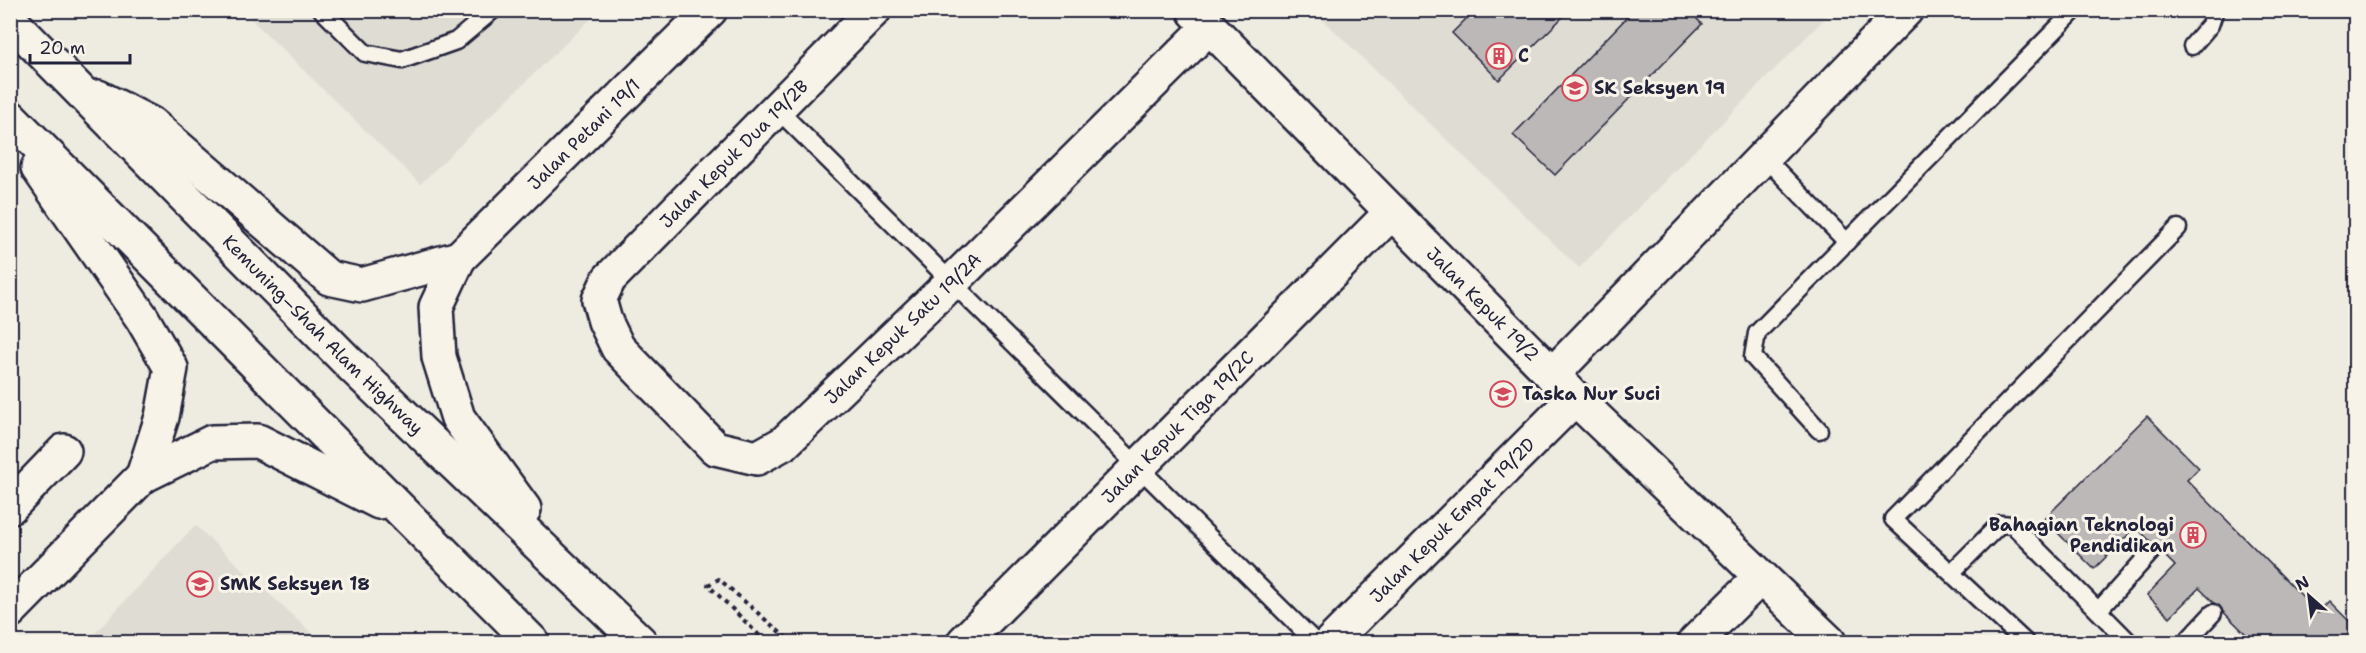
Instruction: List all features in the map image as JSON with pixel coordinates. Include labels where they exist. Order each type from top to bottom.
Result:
[{"type":"main road","name":"Jalan Petani 19/1","points":[[459,258],[710,10]]},
{"type":"main road","name":"Jalan Kepuk Dua 19/2B","points":[[599,300],[609,279],[874,10]]},
{"type":"main road","points":[[1552,375],[1906,10]]},
{"type":"main road","name":"Jalan Kepuk 19/2","points":[[1201,19],[1575,398],[1829,642]]},
{"type":"main road","name":"Jalan Kepuk Satu 19/2A","points":[[599,300],[605,321],[618,348],[715,448],[757,458],[784,443],[952,282],[1201,19]]},
{"type":"main road","name":"Kemuning–Shah Alam Highway","points":[[10,20],[350,364],[640,642]]},
{"type":"main road","points":[[73,83],[151,124],[329,278],[362,285],[459,258]]},
{"type":"main road","points":[[10,117],[532,642]]},
{"type":"main road","points":[[10,132],[130,299],[171,368],[162,417],[143,476]]},
{"type":"main road","name":"Jalan Kepuk Tiga 19/2C","points":[[964,642],[1392,212]]},
{"type":"main road","points":[[459,258],[436,307],[439,357],[458,418],[571,574]]},
{"type":"main road","name":"Jalan Kepuk Empat 19/2D","points":[[1331,642],[1575,398]]},
{"type":"main road","points":[[10,611],[143,476],[212,442],[258,441],[405,515]]},
{"type":"main road","points":[[10,507],[64,451]]},
{"type":"main road","points":[[1695,642],[1761,577]]},
{"type":"lane","points":[[322,10],[365,52],[402,60],[456,41],[493,10]]},
{"type":"lane","points":[[1819,430],[1753,357],[1757,333],[2075,10]]},
{"type":"lane","points":[[2192,46],[2210,25],[2214,10]]},
{"type":"lane","points":[[778,110],[1315,642]]},
{"type":"lane","points":[[1763,156],[1847,242]]},
{"type":"lane","points":[[2025,642],[1893,519],[2178,228]]},
{"type":"lane","points":[[1951,573],[2000,524],[2013,525],[2129,642]]},
{"type":"lane","points":[[2098,611],[2151,552]]},
{"type":"lane","points":[[2186,642],[2213,613]]},
{"type":"path","points":[[766,642],[708,585],[719,579],[791,642]]},
{"type":"shaded area","points":[[243,11],[599,11],[420,184]]},
{"type":"shaded area","name":"SK Seksyen 19","points":[[1314,11],[1832,11],[1579,268]]},
{"type":"shaded area","name":"SMK Seksyen 18","points":[[195,525],[321,642],[87,642]]},
{"type":"building","name":"C","points":[[1475,10],[1570,10],[1499,80],[1452,33]]},
{"type":"building","points":[[1634,10],[1688,10],[1702,24],[1555,175],[1513,135]]},
{"type":"building","name":"Bahagian Teknologi Pendidikan","points":[[2147,416],[2199,468],[2187,480],[2318,612],[2329,601],[2356,628],[2356,642],[2254,642],[2199,588],[2170,617],[2147,595],[2175,566],[2136,527],[2094,569],[2044,519]]},
{"type":"place","name":"C","points":[[1499,56]]},
{"type":"place","name":"SK Seksyen 19","points":[[1575,88]]},
{"type":"place","name":"Taska Nur Suci","points":[[1503,394]]},
{"type":"place","name":"Bahagian Teknologi Pendidikan","points":[[2193,535]]},
{"type":"place","name":"SMK Seksyen 18","points":[[200,584]]}]
